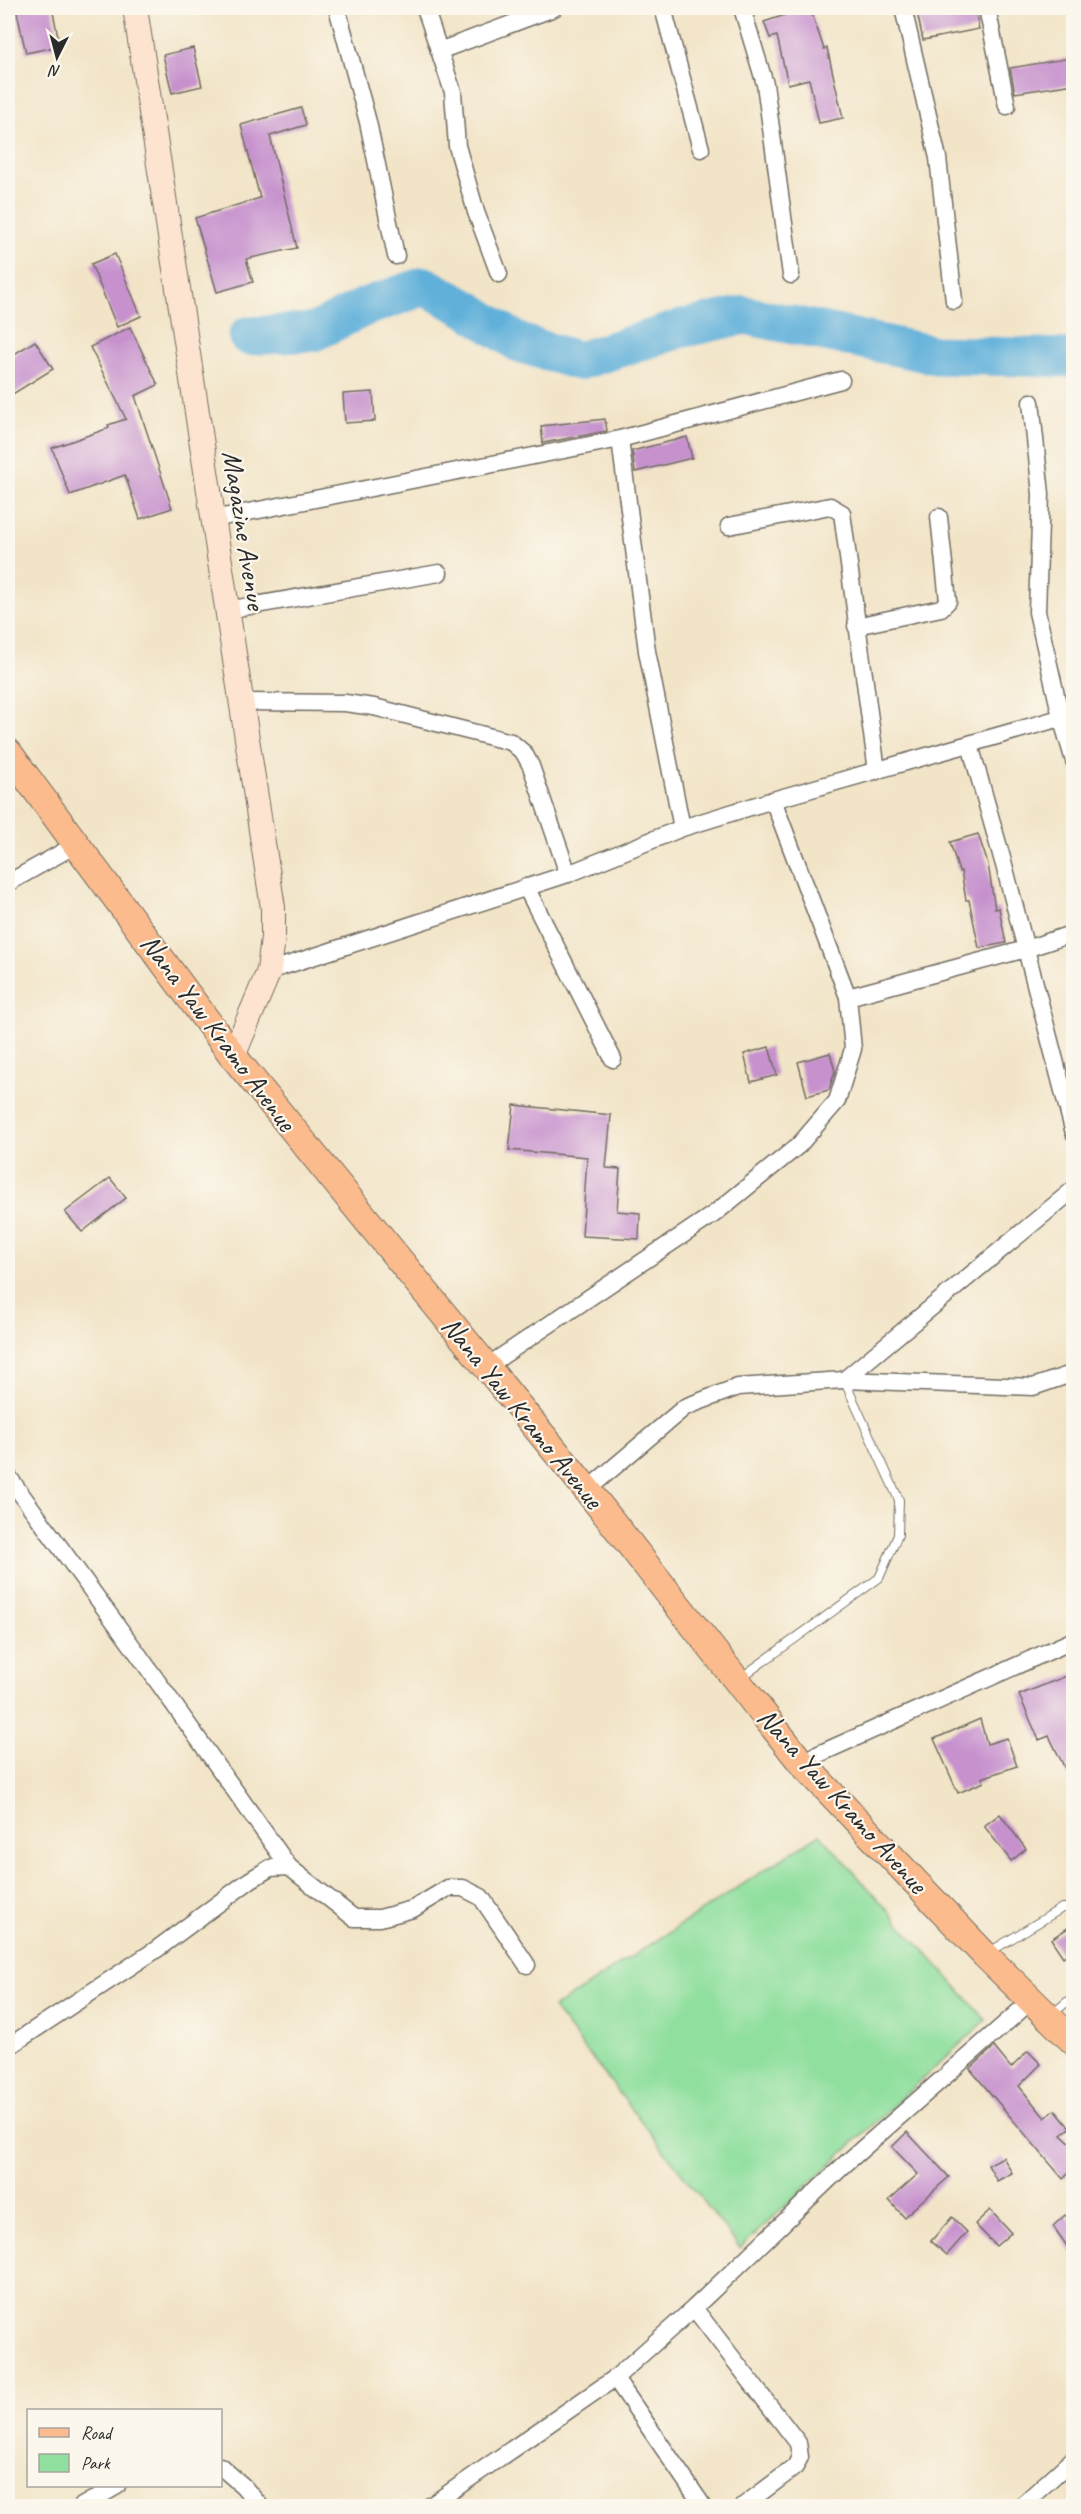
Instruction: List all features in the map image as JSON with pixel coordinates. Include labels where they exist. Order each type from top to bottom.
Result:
[{"type":"main road","name":"Nana Yaw Kramo Avenue","points":[[8,752],[233,1056],[587,1490],[801,1762],[985,1954],[1074,2042]]},
{"type":"street","name":"Magazine Avenue","points":[[135,8],[273,908],[273,937],[269,971],[233,1056]]},
{"type":"street","points":[[337,8],[368,122],[396,255]]},
{"type":"street","points":[[425,8],[453,92],[457,146],[476,212],[499,274]]},
{"type":"street","points":[[439,51],[554,8]]},
{"type":"street","points":[[663,8],[701,149]]},
{"type":"street","points":[[742,8],[765,84],[791,275]]},
{"type":"street","points":[[903,8],[938,158],[954,301]]},
{"type":"street","points":[[987,8],[1007,106]]},
{"type":"street","points":[[213,519],[620,439],[841,380]]},
{"type":"street","points":[[1031,402],[1041,494],[1037,612],[1067,716],[1074,761]]},
{"type":"street","points":[[620,439],[647,651],[682,828]]},
{"type":"street","points":[[729,526],[830,506],[842,513],[877,771]]},
{"type":"street","points":[[856,626],[941,608],[948,601],[939,517]]},
{"type":"street","points":[[227,610],[439,573]]},
{"type":"street","points":[[241,702],[354,704],[511,742],[524,753],[531,766],[568,874]]},
{"type":"street","points":[[269,971],[568,874],[682,828],[1067,716]]},
{"type":"street","points":[[969,745],[1074,1133]]},
{"type":"street","points":[[486,1367],[714,1214],[799,1145],[837,1101],[853,1049],[848,997],[773,800]]},
{"type":"street","points":[[8,883],[77,844]]},
{"type":"street","points":[[526,887],[613,1059]]},
{"type":"street","points":[[848,997],[1026,949],[1074,933]]},
{"type":"street","points":[[844,1380],[1074,1189]]},
{"type":"street","points":[[587,1490],[685,1407],[738,1387],[844,1380],[1033,1387],[1074,1373]]},
{"type":"street","points":[[8,1476],[289,1867],[354,1918],[380,1918],[413,1910],[448,1888],[463,1888],[481,1897],[527,1965]]},
{"type":"street","points":[[801,1762],[1074,1640]]},
{"type":"street","points":[[8,2047],[157,1949],[250,1880],[270,1868],[289,1867]]},
{"type":"street","points":[[430,2506],[615,2378],[694,2308],[844,2165],[1040,2009]]},
{"type":"street","points":[[694,2308],[798,2443],[800,2457],[795,2467],[743,2506]]},
{"type":"street","points":[[615,2378],[703,2506]]},
{"type":"street","points":[[1021,2506],[1074,2458]]},
{"type":"street","points":[[222,2468],[243,2486],[260,2506]]},
{"type":"street","points":[[82,2506],[115,2487]]},
{"type":"lane","points":[[738,1680],[879,1578],[898,1535],[899,1500],[844,1380]]},
{"type":"lane","points":[[985,1954],[1062,1908],[1074,1908]]},
{"type":"lane","points":[[1040,2009],[1074,1996]]},
{"type":"green space","points":[[820,1834],[986,2020],[740,2248],[553,2008]]},
{"type":"building","points":[[16,8],[52,8],[60,46],[26,53]]},
{"type":"building","points":[[810,8],[824,49],[827,48],[843,118],[819,123],[809,79],[788,84],[777,36],[770,38],[764,22]]},
{"type":"building","points":[[940,8],[975,8],[979,29],[923,40],[917,12]]},
{"type":"building","points":[[193,48],[202,86],[172,93],[163,55]]},
{"type":"building","points":[[1070,58],[1074,84],[1015,93],[1010,68]]},
{"type":"building","points":[[301,108],[306,125],[270,136],[297,248],[246,259],[253,282],[217,292],[195,218],[260,198],[241,125]]},
{"type":"building","points":[[115,254],[141,316],[117,327],[91,264]]},
{"type":"building","points":[[130,327],[158,385],[135,396],[172,508],[140,519],[125,475],[70,495],[52,448],[109,428],[108,425],[126,419],[90,347]]},
{"type":"building","points":[[35,341],[53,369],[8,397],[8,358]]},
{"type":"building","points":[[373,392],[375,421],[345,423],[343,394]]},
{"type":"building","points":[[605,419],[607,431],[543,443],[541,426]]},
{"type":"building","points":[[687,437],[692,458],[635,472],[632,451]]},
{"type":"building","points":[[978,834],[988,864],[995,909],[999,908],[1006,943],[979,948],[969,900],[966,900],[961,871],[959,872],[950,842]]},
{"type":"building","points":[[769,1047],[777,1075],[751,1082],[744,1054]]},
{"type":"building","points":[[830,1053],[835,1071],[829,1090],[807,1096],[798,1062]]},
{"type":"building","points":[[514,1105],[611,1115],[606,1168],[620,1169],[617,1211],[640,1213],[639,1239],[582,1236],[587,1157],[509,1150]]},
{"type":"building","points":[[110,1178],[126,1198],[82,1232],[65,1212]]},
{"type":"building","points":[[1074,1673],[1074,1787],[1049,1736],[1039,1740],[1019,1695]]},
{"type":"building","points":[[980,1719],[987,1744],[1007,1738],[1017,1766],[982,1778],[984,1782],[958,1793],[934,1739]]},
{"type":"building","points":[[1000,1814],[1026,1849],[1011,1861],[984,1826]]},
{"type":"building","points":[[1074,1924],[1074,1950],[1063,1957],[1051,1939]]},
{"type":"building","points":[[994,2047],[1011,2068],[1028,2051],[1041,2064],[1019,2086],[1045,2118],[1055,2110],[1070,2128],[1061,2135],[1074,2147],[1074,2168],[1063,2179],[970,2069]]},
{"type":"building","points":[[907,2132],[949,2177],[904,2217],[889,2200],[918,2174],[892,2147]]},
{"type":"building","points":[[1003,2157],[1012,2173],[997,2181],[988,2165]]},
{"type":"building","points":[[990,2210],[1011,2233],[996,2246],[975,2224]]},
{"type":"building","points":[[1065,2215],[1074,2224],[1074,2256],[1053,2226]]},
{"type":"building","points":[[952,2217],[967,2232],[947,2255],[931,2241]]},
{"type":"waterway","points":[[248,336],[314,332],[365,307],[425,286],[469,310],[519,343],[579,361],[680,329],[745,315],[935,355],[1074,358]]}]
